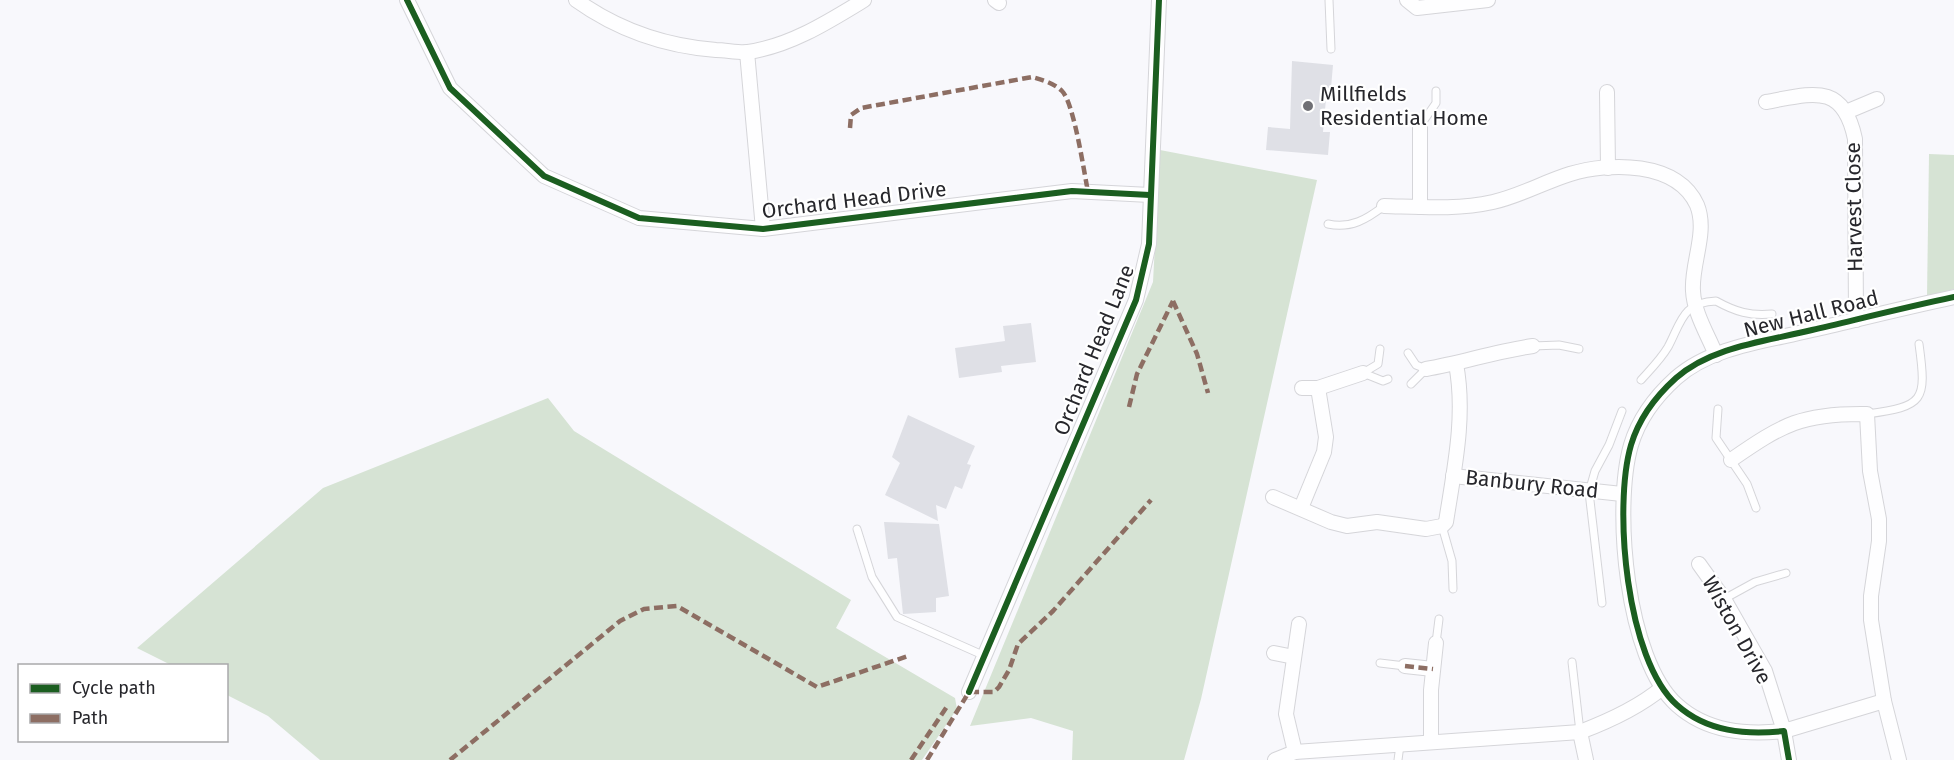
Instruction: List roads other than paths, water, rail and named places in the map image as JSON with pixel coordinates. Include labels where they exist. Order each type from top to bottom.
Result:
[{"type":"street","name":"Orchard Head Drive","points":[[406,0],[450,88],[544,176],[639,218],[763,229],[1072,191],[1150,195]]},
{"type":"street","points":[[576,0],[594,14],[640,35],[679,46],[747,52],[789,40],[820,27],[864,0]]},
{"type":"street","name":"Orchard Head Lane","points":[[969,692],[1136,300],[1149,244],[1159,0]]},
{"type":"street","points":[[1407,0],[1410,6],[1417,8],[1488,0]]},
{"type":"street","points":[[747,52],[763,229]]},
{"type":"street","points":[[1607,92],[1608,168]]},
{"type":"street","name":"Harvest Close","points":[[1766,102],[1811,94],[1826,94],[1836,100],[1846,112],[1855,140],[1856,320]]},
{"type":"street","points":[[1846,112],[1877,99]]},
{"type":"street","points":[[1420,126],[1420,207]]},
{"type":"street","points":[[1384,206],[1460,208],[1496,202],[1569,174],[1593,168],[1662,173],[1673,179],[1697,205],[1699,240],[1693,291],[1696,307],[1716,355]]},
{"type":"street","name":"New Hall Road","points":[[1884,701],[1784,730],[1752,734],[1698,720],[1677,705],[1649,668],[1635,610],[1624,544],[1622,494],[1632,444],[1649,408],[1664,390],[1691,366],[1716,355],[1954,297]]},
{"type":"street","points":[[1426,369],[1456,364],[1480,355],[1533,346]]},
{"type":"street","points":[[1453,476],[1461,398],[1456,364]]},
{"type":"street","points":[[1302,388],[1318,388],[1363,373]]},
{"type":"street","points":[[1301,508],[1324,452],[1326,437],[1318,388]]},
{"type":"street","points":[[1731,460],[1790,423],[1824,414],[1867,414],[1870,471],[1879,519],[1879,541],[1871,596],[1871,620],[1884,701],[1899,760]]},
{"type":"street","name":"Banbury Road","points":[[1442,526],[1446,522],[1453,476],[1622,494]]},
{"type":"street","points":[[1273,497],[1331,522],[1347,526],[1377,522],[1426,529],[1442,526]]},
{"type":"street","name":"Wiston Drive","points":[[1699,564],[1724,599],[1765,670],[1784,730]]},
{"type":"street","points":[[1295,752],[1286,714],[1299,624]]},
{"type":"street","points":[[1431,742],[1436,643]]},
{"type":"street","points":[[1274,653],[1294,657]]},
{"type":"street","points":[[1405,666],[1433,669]]},
{"type":"street","points":[[1275,760],[1295,752],[1580,732],[1620,715],[1646,701],[1662,688]]},
{"type":"street","points":[[1784,730],[1789,760]]},
{"type":"street","points":[[1580,732],[1586,760]]},
{"type":"lane","points":[[1329,0],[1331,49]]},
{"type":"lane","points":[[1420,126],[1436,103],[1436,91]]},
{"type":"lane","points":[[1328,224],[1338,226],[1367,219],[1384,206]]},
{"type":"lane","points":[[1641,380],[1668,348],[1682,316],[1696,307],[1716,302],[1753,316],[1772,314]]},
{"type":"lane","points":[[1867,414],[1910,406],[1919,399],[1922,389],[1919,344]]},
{"type":"lane","points":[[1533,346],[1559,345],[1579,349]]},
{"type":"lane","points":[[1363,373],[1378,364],[1380,349]]},
{"type":"lane","points":[[1408,353],[1416,365],[1426,369],[1411,384]]},
{"type":"lane","points":[[1363,373],[1383,381],[1388,379]]},
{"type":"lane","points":[[1718,409],[1716,438],[1747,484],[1756,508]]},
{"type":"lane","points":[[1602,603],[1589,492],[1595,471],[1609,445],[1622,411]]},
{"type":"lane","points":[[1442,526],[1452,561],[1453,589]]},
{"type":"lane","points":[[857,529],[872,577],[897,617],[986,656]]},
{"type":"lane","points":[[1724,599],[1755,582],[1786,573]]},
{"type":"lane","points":[[1436,643],[1438,620]]},
{"type":"lane","points":[[1572,662],[1580,732]]},
{"type":"lane","points":[[1380,663],[1405,666]]},
{"type":"lane","points":[[1398,760],[1400,744]]},
{"type":"place","name":"Millfields Residential Home","points":[[1308,106]]}]
